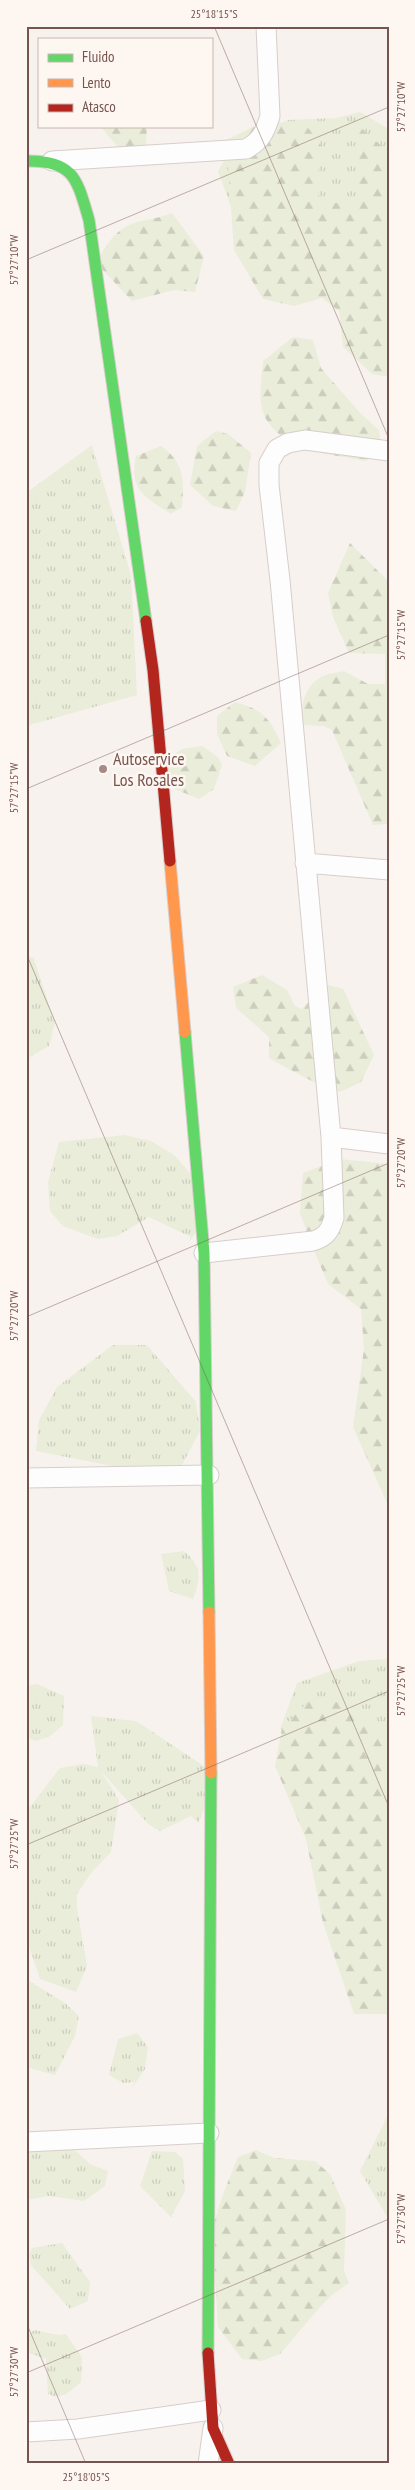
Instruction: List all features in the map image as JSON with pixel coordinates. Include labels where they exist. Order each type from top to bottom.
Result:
[{"type":"main road","points":[[26,161],[52,161],[67,170],[76,180],[89,220],[153,670],[204,1253],[209,1475],[211,1747],[207,2338],[212,2419],[229,2464]]},
{"type":"street","points":[[52,161],[246,149],[258,142],[266,129],[270,116],[266,26]]},
{"type":"street","points":[[204,1253],[323,1238],[330,1231],[334,1218],[331,1137],[280,580],[269,485],[270,463],[277,449],[288,443],[306,440],[389,451]]},
{"type":"street","points":[[305,863],[389,870]]},
{"type":"street","points":[[331,1137],[389,1144]]},
{"type":"street","points":[[26,1478],[209,1475]]},
{"type":"street","points":[[26,2142],[209,2133]]},
{"type":"street","points":[[26,2432],[212,2419],[208,2464]]},
{"type":"green space","points":[[360,112],[389,129],[389,346],[354,304],[242,237],[218,171],[235,141],[288,120],[336,118]]},
{"type":"green space","points":[[278,122],[308,128],[323,148],[321,164],[315,183],[321,201],[360,206],[356,164],[357,124],[389,153],[389,377],[372,374],[343,347],[339,311],[322,298],[294,306],[263,299],[234,250],[226,140],[253,127]]},
{"type":"green space","points":[[102,128],[147,128],[146,148],[128,159]]},
{"type":"green space","points":[[172,213],[204,256],[195,292],[174,290],[132,301],[99,266],[101,255],[122,229],[137,222]]},
{"type":"green space","points":[[293,337],[313,340],[321,368],[361,414],[379,430],[382,452],[365,461],[321,453],[304,444],[293,447],[270,425],[264,416],[261,401],[263,361]]},
{"type":"green space","points":[[216,431],[228,434],[251,453],[245,492],[236,511],[213,506],[190,485],[197,446]]},
{"type":"green space","points":[[92,445],[131,575],[137,695],[26,726],[26,493]]},
{"type":"green space","points":[[161,446],[175,459],[183,481],[182,507],[171,514],[141,492],[135,477],[136,456]]},
{"type":"green space","points":[[350,543],[389,582],[389,824],[373,825],[332,730],[323,726],[304,725],[302,711],[304,698],[310,686],[315,681],[329,674],[344,671],[368,684],[385,684],[385,654],[349,653],[333,617],[328,593]]},
{"type":"green space","points":[[235,702],[252,708],[264,716],[273,727],[281,743],[255,766],[227,756],[217,734],[217,716]]},
{"type":"green space","points":[[202,746],[218,757],[222,765],[214,789],[199,799],[165,785],[160,763],[182,749]]},
{"type":"green space","points":[[26,954],[34,959],[55,1023],[49,1046],[26,1059]]},
{"type":"green space","points":[[262,975],[287,990],[295,1006],[302,1009],[313,997],[329,985],[343,989],[374,1055],[361,1082],[339,1092],[332,1091],[269,1058],[269,1037],[236,1008],[233,987]]},
{"type":"green space","points":[[124,1135],[151,1141],[174,1155],[191,1174],[196,1232],[187,1245],[191,1237],[149,1217],[117,1236],[98,1239],[63,1226],[50,1211],[48,1182],[59,1142]]},
{"type":"green space","points":[[340,1159],[389,1164],[389,1521],[387,1503],[353,1427],[364,1349],[361,1309],[328,1284],[300,1213],[303,1173]]},
{"type":"green space","points":[[113,1345],[147,1345],[196,1402],[200,1431],[182,1465],[167,1473],[192,1465],[150,1485],[122,1468],[36,1451],[39,1420],[57,1387]]},
{"type":"green space","points":[[184,1551],[197,1567],[198,1585],[193,1599],[169,1591],[161,1554]]},
{"type":"green space","points":[[389,1659],[389,1850],[324,1790],[280,1729],[297,1683],[359,1661]]},
{"type":"green space","points":[[37,1684],[64,1696],[63,1725],[49,1737],[35,1741],[26,1736],[26,1686]]},
{"type":"green space","points":[[310,1700],[348,1703],[378,1726],[389,1725],[389,2014],[354,2014],[323,1923],[306,1839],[275,1766],[282,1728]]},
{"type":"green space","points":[[91,1716],[136,1721],[219,1776],[198,1823],[191,1816],[160,1831],[148,1824],[101,1771],[119,1800],[111,1852],[91,1873],[77,1894],[77,1907],[87,1966],[76,1992],[40,1979],[26,1937],[26,1812],[60,1768],[83,1764],[98,1767]]},
{"type":"green space","points":[[26,1979],[65,2003],[79,2016],[75,2036],[55,2075],[26,2067]]},
{"type":"green space","points":[[137,2033],[148,2047],[145,2069],[130,2091],[135,2082],[123,2083],[109,2075],[118,2039]]},
{"type":"green space","points":[[389,2113],[389,2220],[360,2171]]},
{"type":"green space","points":[[51,2140],[76,2151],[90,2164],[108,2171],[105,2186],[84,2201],[49,2196],[26,2200],[26,2153]]},
{"type":"green space","points":[[256,2150],[274,2158],[315,2161],[330,2174],[346,2210],[344,2271],[349,2283],[333,2294],[319,2308],[280,2354],[261,2361],[242,2359],[218,2327],[212,2230],[223,2194],[238,2157]]},
{"type":"green space","points":[[152,2151],[175,2152],[183,2159],[185,2191],[171,2217],[140,2186]]},
{"type":"green space","points":[[62,2243],[90,2282],[88,2301],[70,2309],[31,2265],[29,2255],[32,2248]]},
{"type":"green space","points":[[34,2330],[59,2335],[66,2334],[82,2357],[81,2382],[62,2396],[48,2394],[46,2359],[26,2352],[26,2337]]},
{"type":"traffic: fast","points":[[26,161],[54,164],[64,168],[71,175],[81,193],[89,220],[146,621]]},
{"type":"traffic: fast","points":[[185,1032],[204,1253],[209,1612]]},
{"type":"traffic: fast","points":[[208,2353],[211,1773]]},
{"type":"traffic: slow","points":[[170,861],[185,1032]]},
{"type":"traffic: slow","points":[[209,1612],[211,1773]]},
{"type":"traffic: jam","points":[[146,621],[153,670],[170,861]]},
{"type":"traffic: jam","points":[[208,2353],[213,2428],[229,2464]]},
{"type":"place","name":"Autoservice Los Rosales","points":[[103,769]]}]
